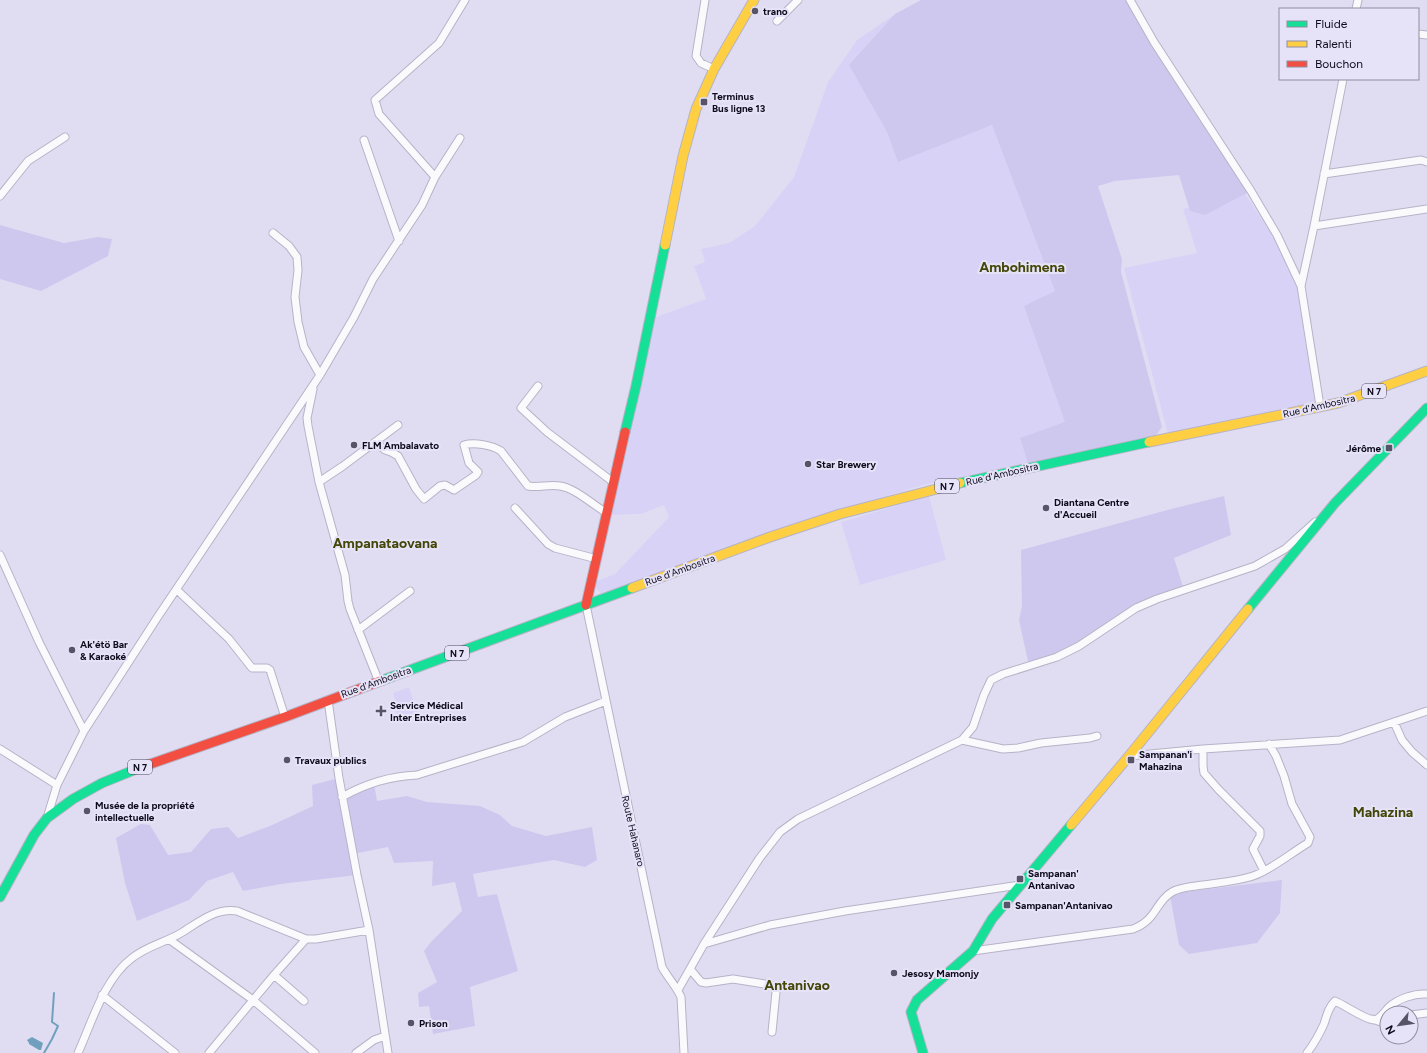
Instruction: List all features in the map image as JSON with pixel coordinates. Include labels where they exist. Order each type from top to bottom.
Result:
[{"type":"main road","points":[[586,605],[636,386],[683,156],[696,109],[714,69],[754,0]]},
{"type":"main road","name":"Rue d'Ambositra","points":[[0,897],[5,880],[34,835],[47,818],[73,799],[102,783],[143,766],[285,717],[770,537],[840,514],[927,491],[1046,464],[1338,403],[1427,371]]},
{"type":"main road","points":[[923,1053],[911,1012],[917,1000],[973,951],[992,919],[1129,756],[1335,503],[1427,408]]},
{"type":"street","points":[[435,177],[379,114],[375,100],[439,43],[465,0]]},
{"type":"street","points":[[705,0],[696,56],[701,64],[714,69]]},
{"type":"street","points":[[777,21],[798,0]]},
{"type":"street","points":[[1130,0],[1154,42],[1277,235],[1301,286],[1320,406]]},
{"type":"street","points":[[1301,286],[1343,80]]},
{"type":"street","points":[[0,196],[28,161],[65,137]]},
{"type":"street","points":[[47,818],[57,785],[84,731],[157,618],[320,375],[354,316],[373,279],[422,205],[435,177],[460,138]]},
{"type":"street","points":[[364,140],[399,240]]},
{"type":"street","points":[[1324,174],[1421,160],[1427,162]]},
{"type":"street","points":[[1314,226],[1427,209]]},
{"type":"street","points":[[272,233],[289,246],[297,256],[298,270],[295,297],[298,322],[304,347],[320,375]]},
{"type":"street","points":[[314,384],[307,418],[319,482],[345,575],[348,601],[379,682]]},
{"type":"street","points":[[538,386],[521,408],[546,432],[613,482]]},
{"type":"street","points":[[319,482],[398,425]]},
{"type":"street","points":[[375,442],[385,450],[398,456],[416,489],[424,499],[440,486],[445,485],[454,490],[476,475],[478,472],[469,463],[464,445],[469,443],[496,447],[501,451],[528,486],[561,486],[574,492],[607,513]]},
{"type":"street","points":[[678,990],[704,944],[759,859],[780,832],[798,819],[962,740],[972,727],[991,680],[1003,674],[1057,657],[1079,646],[1136,608],[1157,599],[1255,566],[1285,549],[1335,503]]},
{"type":"street","points":[[515,508],[548,544],[555,548],[597,559]]},
{"type":"street","points":[[0,555],[39,642],[84,731]]},
{"type":"street","points":[[177,590],[229,639],[252,668],[267,668],[270,670],[285,717]]},
{"type":"street","points":[[358,630],[410,591]]},
{"type":"street","name":"Route Hahanaro","points":[[586,605],[662,967],[669,980],[678,990],[681,997],[684,1053]]},
{"type":"street","points":[[328,700],[342,797],[369,930],[388,1053]]},
{"type":"street","points":[[342,797],[358,788],[399,776],[417,775],[523,742],[565,717],[606,701]]},
{"type":"street","points":[[1129,756],[1203,748],[1340,740],[1427,711]]},
{"type":"street","points":[[1394,722],[1402,740],[1412,752],[1427,765]]},
{"type":"street","points":[[962,740],[988,746],[1018,748],[1041,743],[1098,736]]},
{"type":"street","points":[[973,951],[1133,929],[1142,926],[1148,921],[1172,892],[1185,888],[1254,876],[1308,843],[1310,837],[1292,804],[1284,776],[1276,756],[1269,744]]},
{"type":"street","points":[[1203,748],[1204,773],[1260,831],[1260,836],[1254,849],[1264,871]]},
{"type":"street","points":[[0,749],[57,785]]},
{"type":"street","points":[[704,944],[770,925],[837,912],[1020,885]]},
{"type":"street","points":[[78,1053],[102,995],[124,965],[146,949],[170,940],[211,914],[230,910],[237,911],[306,939],[316,939],[369,930]]},
{"type":"street","points":[[209,1053],[306,939]]},
{"type":"street","points":[[170,940],[253,1000],[315,1053]]},
{"type":"street","points":[[690,969],[701,982],[706,983],[733,979],[771,985],[775,988],[776,992],[772,1032]]},
{"type":"street","points":[[274,975],[304,1001]]},
{"type":"street","points":[[1371,1019],[1375,1020],[1380,1017],[1388,1007],[1398,1000],[1415,995],[1427,994]]},
{"type":"street","points":[[102,995],[175,1053]]},
{"type":"street","points":[[1307,1053],[1316,1040],[1324,1023],[1329,1006],[1336,1002],[1379,1022]]},
{"type":"street","points":[[356,1053],[374,1040],[385,1036]]},
{"type":"shaded area","points":[[921,0],[1132,0],[1154,42],[1251,191],[1205,215],[1190,211],[1179,175],[1115,181],[1098,186],[1122,259],[1121,272],[1162,427],[1155,437],[1028,463],[1020,438],[1065,422],[1024,306],[1055,291],[992,125],[898,162],[887,132],[849,65],[895,14]]},
{"type":"shaded area","points":[[925,0],[1060,0],[1114,445],[923,485],[803,522],[602,595],[592,583],[615,574],[669,517],[664,505],[641,514],[610,515],[653,318],[706,299],[694,266],[705,262],[701,249],[729,243],[755,226],[794,177],[828,82],[857,40],[895,14]]},
{"type":"shaded area","points":[[1243,191],[1274,237],[1297,287],[1315,404],[1168,434],[1124,268],[1197,253],[1183,209]]},
{"type":"shaded area","points":[[0,225],[64,243],[98,237],[112,239],[108,256],[41,291],[0,279]]},
{"type":"shaded area","points":[[929,496],[946,560],[860,585],[841,522]]},
{"type":"shaded area","points":[[1224,496],[1231,535],[1174,558],[1184,590],[1157,599],[1079,646],[1029,666],[1019,620],[1022,606],[1021,550]]},
{"type":"shaded area","points":[[409,687],[418,714],[400,721],[392,701],[395,700],[393,693]]},
{"type":"shaded area","points":[[339,778],[342,796],[374,783],[377,801],[407,796],[427,802],[480,806],[500,815],[512,826],[546,836],[592,827],[597,860],[585,867],[554,860],[473,874],[478,897],[497,894],[518,971],[470,987],[475,1026],[433,1034],[429,1006],[419,1007],[418,993],[437,982],[424,951],[462,911],[455,882],[432,886],[433,861],[394,863],[388,847],[353,854],[357,875],[281,884],[243,891],[233,872],[207,881],[189,900],[137,921],[125,883],[116,838],[141,824],[150,825],[168,855],[191,852],[211,829],[228,827],[238,838],[270,826],[313,806],[312,785]]},
{"type":"shaded area","points":[[1282,880],[1280,913],[1257,943],[1189,954],[1179,945],[1170,896],[1176,893]]},
{"type":"water","points":[[32,1037],[43,1043],[41,1050],[29,1044],[27,1040]]},
{"type":"waterway","points":[[44,1053],[58,1026],[52,1022],[54,993]]},
{"type":"traffic: fast","points":[[625,432],[665,245]]},
{"type":"traffic: fast","points":[[1248,609],[1335,503],[1427,408]]},
{"type":"traffic: fast","points":[[960,483],[1149,442]]},
{"type":"traffic: fast","points":[[383,680],[632,588]]},
{"type":"traffic: fast","points":[[0,897],[34,835],[47,818],[73,799],[102,783],[139,768]]},
{"type":"traffic: fast","points":[[923,1053],[911,1012],[917,1000],[973,951],[992,919],[1071,825]]},
{"type":"traffic: slow","points":[[665,245],[683,156],[696,109],[714,69],[754,0]]},
{"type":"traffic: slow","points":[[1149,442],[1338,403],[1427,371]]},
{"type":"traffic: slow","points":[[632,588],[770,537],[840,514],[960,483]]},
{"type":"traffic: slow","points":[[1071,825],[1248,609]]},
{"type":"traffic: jam","points":[[586,605],[625,432]]},
{"type":"traffic: jam","points":[[139,768],[285,717],[383,680]]},
{"type":"place","name":"trano","points":[[755,11]]},
{"type":"place","name":"Terminus Bus ligne 13","points":[[704,102]]},
{"type":"place","name":"FLM Ambalavato","points":[[354,445]]},
{"type":"place","name":"Jérôme","points":[[1389,448]]},
{"type":"place","name":"Star Brewery","points":[[808,464]]},
{"type":"place","name":"Diantana Centre d'Accueil","points":[[1046,508]]},
{"type":"place","name":"Ak'étö Bar & Karaoké","points":[[72,650]]},
{"type":"place","name":"Service Médical Inter Entreprises","points":[[381,711]]},
{"type":"place","name":"Travaux publics","points":[[287,760]]},
{"type":"place","name":"Sampanan'i Mahazina","points":[[1131,760]]},
{"type":"place","name":"Musée de la propriété intellectuelle","points":[[87,811]]},
{"type":"place","name":"Sampanan' Antanivao","points":[[1020,879]]},
{"type":"place","name":"Sampanan'Antanivao","points":[[1007,905]]},
{"type":"place","name":"Jesosy Mamonjy","points":[[894,973]]},
{"type":"place","name":"Prison","points":[[411,1023]]},
{"type":"district","name":"Ambohimena","points":[[1022,267]]},
{"type":"district","name":"Ampanataovana","points":[[385,543]]},
{"type":"district","name":"Mahazina","points":[[1383,812]]},
{"type":"district","name":"Antanivao","points":[[797,985]]}]
